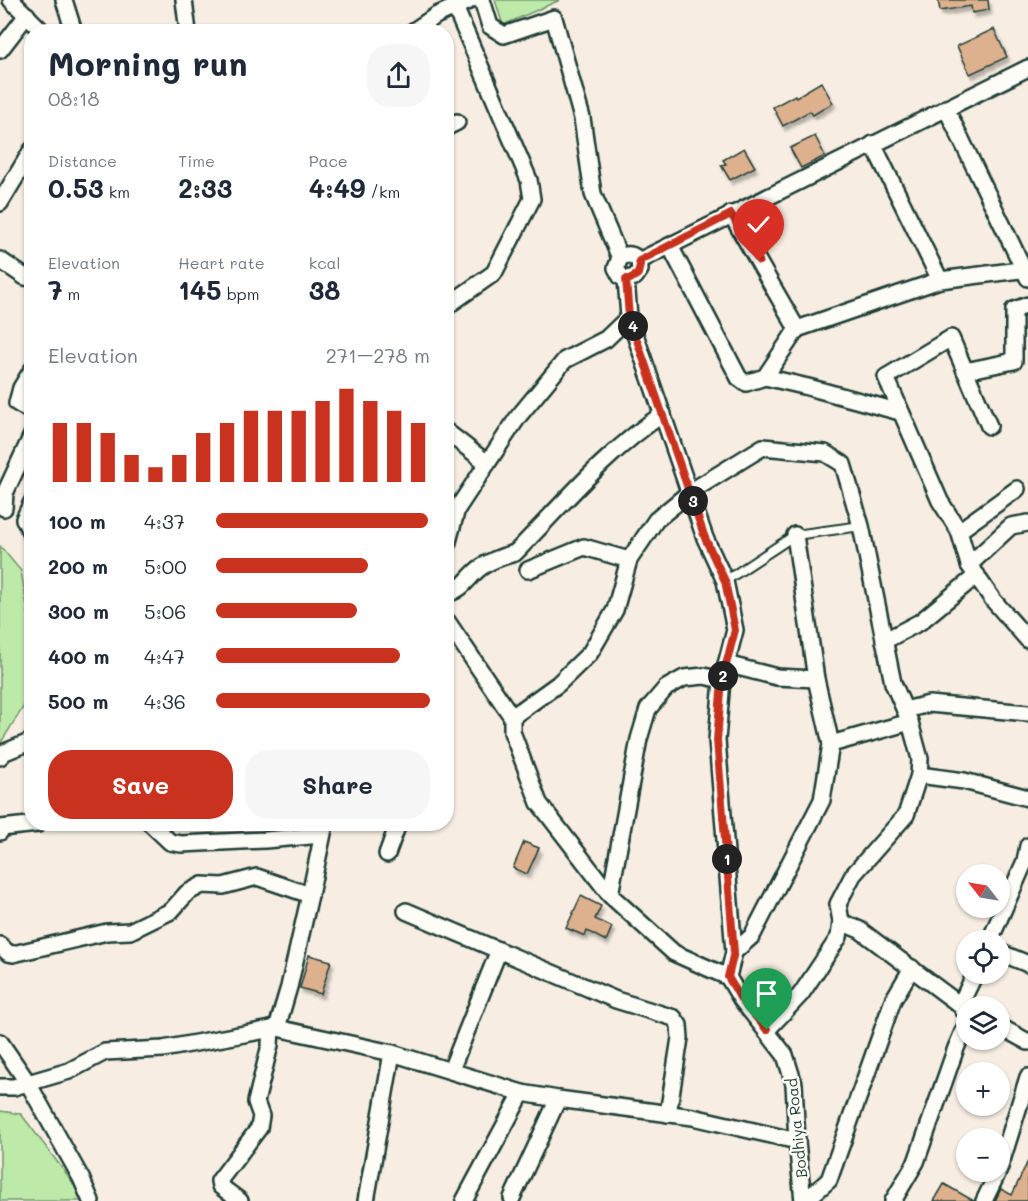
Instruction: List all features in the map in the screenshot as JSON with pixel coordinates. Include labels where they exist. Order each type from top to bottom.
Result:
[{"type":"street","points":[[11,0],[36,24]]},
{"type":"street","points":[[64,0],[72,24]]},
{"type":"street","points":[[184,0],[187,24]]},
{"type":"street","points":[[424,24],[437,15],[471,0]]},
{"type":"street","points":[[483,0],[490,26],[504,34],[554,18],[582,118],[592,194],[620,258]]},
{"type":"street","points":[[454,301],[494,273],[532,199],[529,180],[455,8]]},
{"type":"street","points":[[0,50],[27,15]]},
{"type":"street","points":[[639,261],[1028,68]]},
{"type":"street","points":[[765,377],[797,329],[940,280],[1026,272],[946,108]]},
{"type":"street","points":[[873,144],[940,280]]},
{"type":"street","points":[[0,203],[24,163]]},
{"type":"street","points":[[731,214],[797,329]]},
{"type":"street","points":[[670,246],[739,378],[746,382],[765,377],[900,412]]},
{"type":"street","points":[[623,255],[632,255],[639,261],[638,274],[630,279],[621,277],[616,268],[620,258],[623,255]]},
{"type":"street","points":[[0,260],[24,276]]},
{"type":"street","points":[[454,631],[512,717],[513,732],[539,804],[610,895],[674,953],[728,977],[734,952],[717,740],[722,680],[735,630],[725,581],[705,538],[629,317],[626,279]]},
{"type":"street","points":[[965,371],[1014,361],[1014,310],[1028,305]]},
{"type":"street","points":[[454,520],[457,509],[518,417],[565,360],[606,339],[629,317]]},
{"type":"street","points":[[990,426],[951,338],[886,377],[940,501],[959,531],[973,570],[993,600],[1028,640]]},
{"type":"street","points":[[24,383],[17,403],[24,407]]},
{"type":"street","points":[[454,592],[458,591],[479,568],[496,558],[515,553],[608,458],[637,431],[663,414]]},
{"type":"street","points":[[454,437],[487,463]]},
{"type":"street","points":[[512,717],[558,684],[590,653],[615,610],[629,560],[656,520],[690,492],[763,447],[825,453],[843,464],[861,526],[893,683],[907,716],[920,759],[919,775],[906,815],[853,875],[838,904],[841,922],[838,937],[801,994],[767,1030]]},
{"type":"street","points":[[24,452],[5,493],[2,507],[24,519]]},
{"type":"street","points":[[959,531],[1017,489]]},
{"type":"street","points":[[884,641],[920,622],[973,570],[1011,526],[1028,523]]},
{"type":"street","points":[[734,952],[752,936],[822,800],[831,744],[816,679],[795,535]]},
{"type":"street","points":[[528,570],[584,547],[629,560]]},
{"type":"street","points":[[726,664],[777,677],[816,679]]},
{"type":"street","points":[[610,895],[639,740],[648,709],[666,688],[684,678],[704,676],[722,680]]},
{"type":"street","points":[[831,744],[907,716],[929,704],[1028,713]]},
{"type":"street","points":[[0,757],[5,752],[24,744]]},
{"type":"street","points":[[919,775],[964,782],[1028,798]]},
{"type":"street","points":[[0,832],[1,828],[24,826]]},
{"type":"street","points":[[158,831],[170,842],[181,844],[265,840],[312,831]]},
{"type":"street","points":[[240,1201],[220,1186],[219,1181],[259,1128],[261,1116],[256,1102],[274,1029],[289,987],[323,831]]},
{"type":"street","points":[[387,854],[395,831]]},
{"type":"street","points":[[994,930],[1025,861],[1028,846]]},
{"type":"street","points":[[0,945],[8,953],[13,954],[107,932],[130,931],[171,911],[187,893],[202,885],[223,886],[257,877],[310,895]]},
{"type":"street","points":[[406,911],[616,1000],[674,1018],[679,1025],[680,1038],[668,1114]]},
{"type":"street","points":[[841,922],[860,930],[956,1003]]},
{"type":"street","points":[[451,1070],[500,950]]},
{"type":"street","points":[[1010,957],[1028,964]]},
{"type":"street","points":[[804,1201],[829,1180],[893,1000],[912,968]]},
{"type":"street","name":"Bodhiya Road","points":[[728,977],[741,999],[785,1055],[794,1084],[797,1141],[804,1201]]},
{"type":"street","points":[[0,1087],[14,1087],[69,1071],[105,1052],[163,1049],[274,1029],[392,1053],[522,1093],[693,1117],[797,1141]]},
{"type":"street","points":[[1010,1032],[1028,1042]]},
{"type":"street","points":[[0,1042],[28,1083],[81,1178],[91,1201]]},
{"type":"street","points":[[893,1201],[916,1162],[956,1048]]},
{"type":"street","points":[[366,1201],[392,1053]]},
{"type":"street","points":[[1010,1135],[1028,1077]]},
{"type":"street","points":[[464,1201],[522,1093]]},
{"type":"street","points":[[512,1198],[558,1099]]},
{"type":"street","points":[[984,1201],[994,1182]]},
{"type":"lane","points":[[725,581],[795,535],[861,526]]},
{"type":"green space","points":[[495,0],[560,0],[503,25]]},
{"type":"green space","points":[[0,546],[21,571],[24,588],[24,706],[0,744]]},
{"type":"green space","points":[[0,1111],[21,1114],[87,1201],[0,1201]]},
{"type":"building","points":[[938,0],[988,0],[989,10],[972,13],[971,6],[940,11]]},
{"type":"building","points":[[994,29],[1007,57],[970,74],[957,46]]},
{"type":"building","points":[[821,82],[833,103],[813,115],[810,111],[783,126],[773,107]]},
{"type":"building","points":[[815,136],[825,156],[801,168],[790,148]]},
{"type":"building","points":[[744,148],[755,167],[730,180],[721,165],[726,164],[723,160]]},
{"type":"building","points":[[524,842],[539,848],[527,874],[513,868]]},
{"type":"building","points":[[581,896],[601,906],[595,919],[612,927],[606,941],[587,931],[585,936],[566,928]]},
{"type":"building","points":[[309,955],[331,961],[321,994],[300,988]]},
{"type":"building","points":[[1028,1161],[1028,1201],[995,1201],[1001,1189],[1012,1195]]},
{"type":"building","points":[[944,1184],[974,1201],[934,1201]]},
{"type":"route","points":[[759,261],[731,214],[639,261],[638,274],[626,279],[629,317],[705,538],[725,581],[735,630],[722,680],[717,740],[734,952],[728,977],[753,1016],[767,1030]]}]
